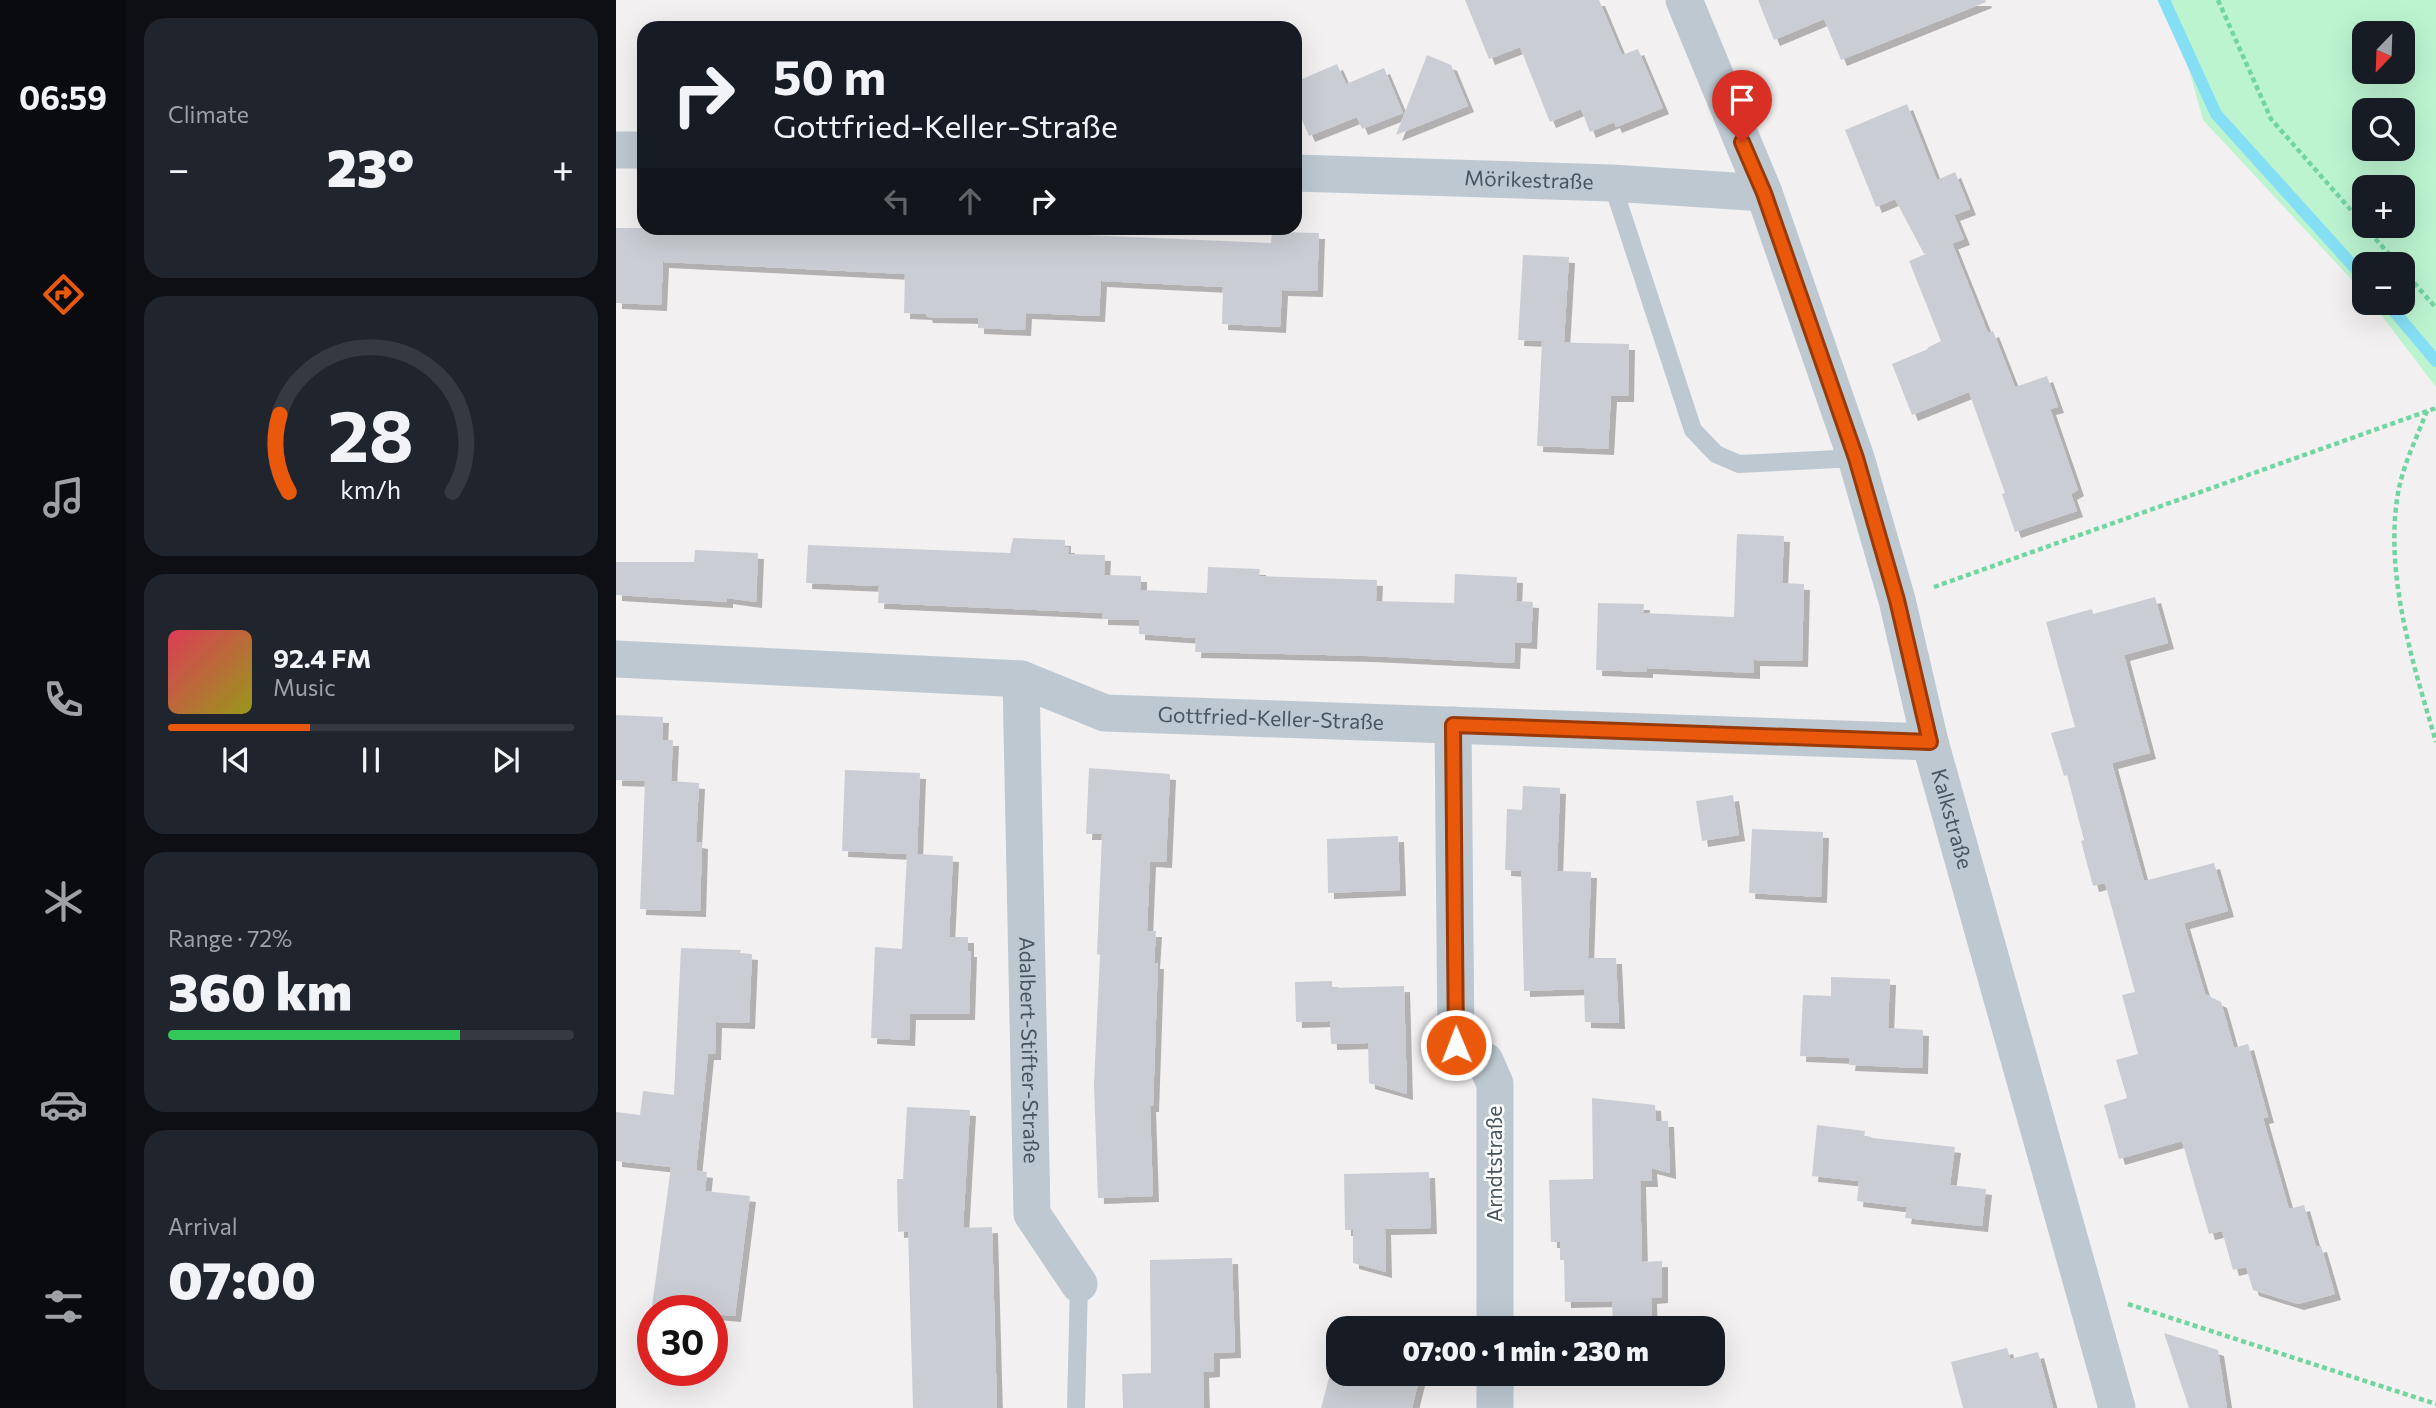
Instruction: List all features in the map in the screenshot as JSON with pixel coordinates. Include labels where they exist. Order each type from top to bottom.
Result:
[{"type":"street","name":"Kalkstraße","points":[[1684,0],[1764,193],[1856,458],[1897,600],[1930,742],[2117,1408]]},
{"type":"street","points":[[616,150],[637,150]]},
{"type":"street","name":"Mörikestraße","points":[[1302,173],[1612,183],[1764,193]]},
{"type":"street","name":"Gottfried-Keller-Straße","points":[[616,659],[1021,679],[1105,713],[1930,742]]},
{"type":"street","name":"Adalbert-Stifter-Straße","points":[[1021,679],[1032,1214],[1079,1284]]},
{"type":"street","name":"Arndtstraße","points":[[1453,725],[1456,1045],[1485,1061],[1495,1084],[1495,1316]]},
{"type":"street","points":[[1495,1386],[1495,1408]]},
{"type":"lane","points":[[1612,183],[1693,430],[1716,454],[1739,464],[1856,458]]},
{"type":"lane","name":"Adalbert-Stifter-Straße","points":[[1076,1408],[1079,1284]]},
{"type":"path","points":[[2218,0],[2271,119],[2352,212]]},
{"type":"path","points":[[2375,238],[2387,252]]},
{"type":"path","points":[[2415,284],[2436,308]]},
{"type":"path","points":[[1897,600],[2436,408]]},
{"type":"path","points":[[2428,411],[2399,491],[2394,544],[2400,596],[2416,674],[2436,741]]},
{"type":"path","points":[[2084,1290],[2436,1404]]},
{"type":"green space","points":[[2170,0],[2436,0],[2436,387],[2381,315],[2415,315],[2415,252],[2352,252],[2352,280],[2203,120]]},
{"type":"building","points":[[1465,0],[1599,0],[1622,55],[1638,49],[1663,108],[1616,127],[1614,122],[1590,132],[1581,109],[1550,122],[1520,47],[1489,59]]},
{"type":"building","points":[[1758,0],[1986,2],[1841,60],[1824,19],[1774,40]]},
{"type":"building","points":[[1427,55],[1451,65],[1468,106],[1396,135]]},
{"type":"building","points":[[1337,64],[1346,84],[1384,68],[1403,113],[1362,129],[1357,117],[1309,136],[1302,120],[1302,79]]},
{"type":"building","points":[[1907,104],[1937,180],[1955,172],[1970,209],[1954,215],[1964,239],[1924,254],[1895,199],[1876,207],[1845,130]]},
{"type":"building","points":[[616,228],[637,228],[637,235],[1083,235],[1271,243],[1272,235],[1319,233],[1317,291],[1282,290],[1280,327],[1222,324],[1223,287],[1101,281],[1099,316],[1026,313],[1025,330],[978,328],[978,318],[927,317],[926,314],[904,313],[905,274],[663,262],[661,305],[616,303]]},
{"type":"building","points":[[1952,243],[1988,333],[1993,331],[2015,387],[2047,376],[2058,407],[2050,409],[2078,490],[2071,494],[2077,511],[2015,532],[2002,494],[2005,493],[1969,392],[1912,415],[1892,364],[1941,341],[1909,261]]},
{"type":"building","points":[[1523,255],[1569,257],[1564,342],[1518,340]]},
{"type":"building","points":[[1542,342],[1629,344],[1628,396],[1611,396],[1608,449],[1537,446]]},
{"type":"building","points":[[1737,534],[1784,536],[1782,583],[1804,584],[1802,661],[1754,660],[1754,673],[1647,668],[1647,672],[1596,670],[1598,603],[1644,604],[1643,613],[1734,617]]},
{"type":"building","points":[[1013,538],[1065,540],[1065,547],[1069,547],[1068,554],[1105,555],[1104,575],[1141,576],[1141,590],[1207,593],[1208,567],[1260,569],[1259,576],[1377,580],[1376,601],[1454,603],[1455,574],[1517,577],[1516,601],[1533,602],[1531,643],[1515,642],[1514,663],[1195,652],[1196,638],[1139,634],[1139,620],[1102,619],[1102,613],[878,603],[879,586],[806,583],[808,545],[1010,553]]},
{"type":"building","points":[[695,550],[758,553],[756,602],[727,598],[727,602],[616,595],[616,562],[694,562]]},
{"type":"building","points":[[2155,597],[2168,643],[2124,655],[2150,753],[2112,763],[2144,881],[2214,863],[2228,911],[2184,923],[2205,994],[2221,1002],[2234,1048],[2248,1044],[2268,1117],[2263,1118],[2289,1209],[2304,1205],[2316,1247],[2321,1246],[2335,1294],[2298,1304],[2253,1290],[2246,1267],[2233,1270],[2222,1231],[2209,1234],[2182,1141],[2119,1159],[2104,1105],[2127,1098],[2116,1060],[2138,1054],[2122,995],[2135,992],[2105,883],[2093,886],[2067,775],[2064,776],[2051,733],[2075,727],[2046,622],[2092,609],[2093,614]]},
{"type":"building","points":[[616,715],[663,717],[662,740],[673,740],[671,781],[699,783],[696,842],[702,843],[700,911],[640,909],[645,781],[616,780]]},
{"type":"building","points":[[1089,768],[1170,774],[1166,862],[1150,861],[1147,931],[1156,931],[1154,963],[1158,963],[1153,1106],[1150,1106],[1153,1196],[1098,1198],[1094,1085],[1102,834],[1086,834]]},
{"type":"building","points":[[845,770],[920,773],[917,854],[953,856],[949,937],[968,937],[968,951],[971,951],[969,1014],[910,1014],[909,1040],[871,1038],[875,947],[902,949],[907,854],[842,851]]},
{"type":"building","points":[[1523,786],[1560,788],[1557,871],[1591,872],[1588,958],[1616,958],[1619,1023],[1585,1022],[1584,989],[1524,991],[1521,871],[1505,870],[1507,809],[1522,810]]},
{"type":"building","points":[[1733,795],[1739,835],[1702,841],[1696,801]]},
{"type":"building","points":[[1752,829],[1823,832],[1821,897],[1749,893]]},
{"type":"building","points":[[1398,836],[1400,890],[1328,893],[1327,839]]},
{"type":"building","points":[[681,948],[741,950],[740,953],[752,954],[749,1023],[716,1022],[715,1054],[708,1054],[696,1170],[675,1168],[707,1172],[705,1191],[750,1196],[735,1316],[728,1315],[728,1295],[654,1295],[671,1167],[616,1161],[616,1112],[640,1115],[643,1091],[674,1095]]},
{"type":"building","points":[[1831,977],[1890,979],[1888,1028],[1923,1030],[1922,1068],[1849,1065],[1850,1058],[1800,1056],[1803,995],[1831,996]]},
{"type":"building","points":[[1332,981],[1332,988],[1404,986],[1407,1094],[1369,1083],[1368,1043],[1331,1044],[1330,1021],[1296,1022],[1295,982]]},
{"type":"building","points":[[1592,1098],[1655,1105],[1656,1121],[1668,1121],[1670,1173],[1651,1168],[1652,1181],[1640,1181],[1642,1262],[1662,1261],[1662,1297],[1651,1298],[1652,1316],[1613,1316],[1612,1301],[1565,1302],[1564,1260],[1560,1260],[1560,1242],[1551,1242],[1549,1180],[1593,1179]]},
{"type":"building","points":[[907,1107],[970,1110],[963,1228],[992,1227],[997,1408],[913,1408],[908,1231],[898,1232],[897,1179],[903,1179]]},
{"type":"building","points":[[1817,1125],[1865,1131],[1864,1137],[1955,1147],[1950,1185],[1986,1189],[1982,1226],[1905,1218],[1907,1207],[1857,1201],[1859,1181],[1812,1176]]},
{"type":"building","points":[[1429,1172],[1431,1228],[1385,1229],[1386,1272],[1353,1263],[1353,1230],[1345,1230],[1344,1174]]},
{"type":"building","points":[[1232,1258],[1235,1352],[1214,1353],[1214,1371],[1203,1372],[1204,1408],[1123,1408],[1122,1374],[1151,1373],[1150,1260]]},
{"type":"building","points":[[2164,1333],[2218,1350],[2227,1408],[2189,1408]]},
{"type":"building","points":[[2007,1348],[2010,1359],[2038,1352],[2053,1408],[1963,1408],[1951,1362]]},
{"type":"building","points":[[1327,1386],[1418,1386],[1412,1408],[1321,1408]]},
{"type":"waterway","points":[[2164,0],[2216,114],[2352,265]]},
{"type":"waterway","points":[[2397,315],[2436,361]]},
{"type":"route","points":[[1456,1045],[1453,725],[1930,742],[1897,600],[1856,458],[1764,193],[1742,142]]}]
